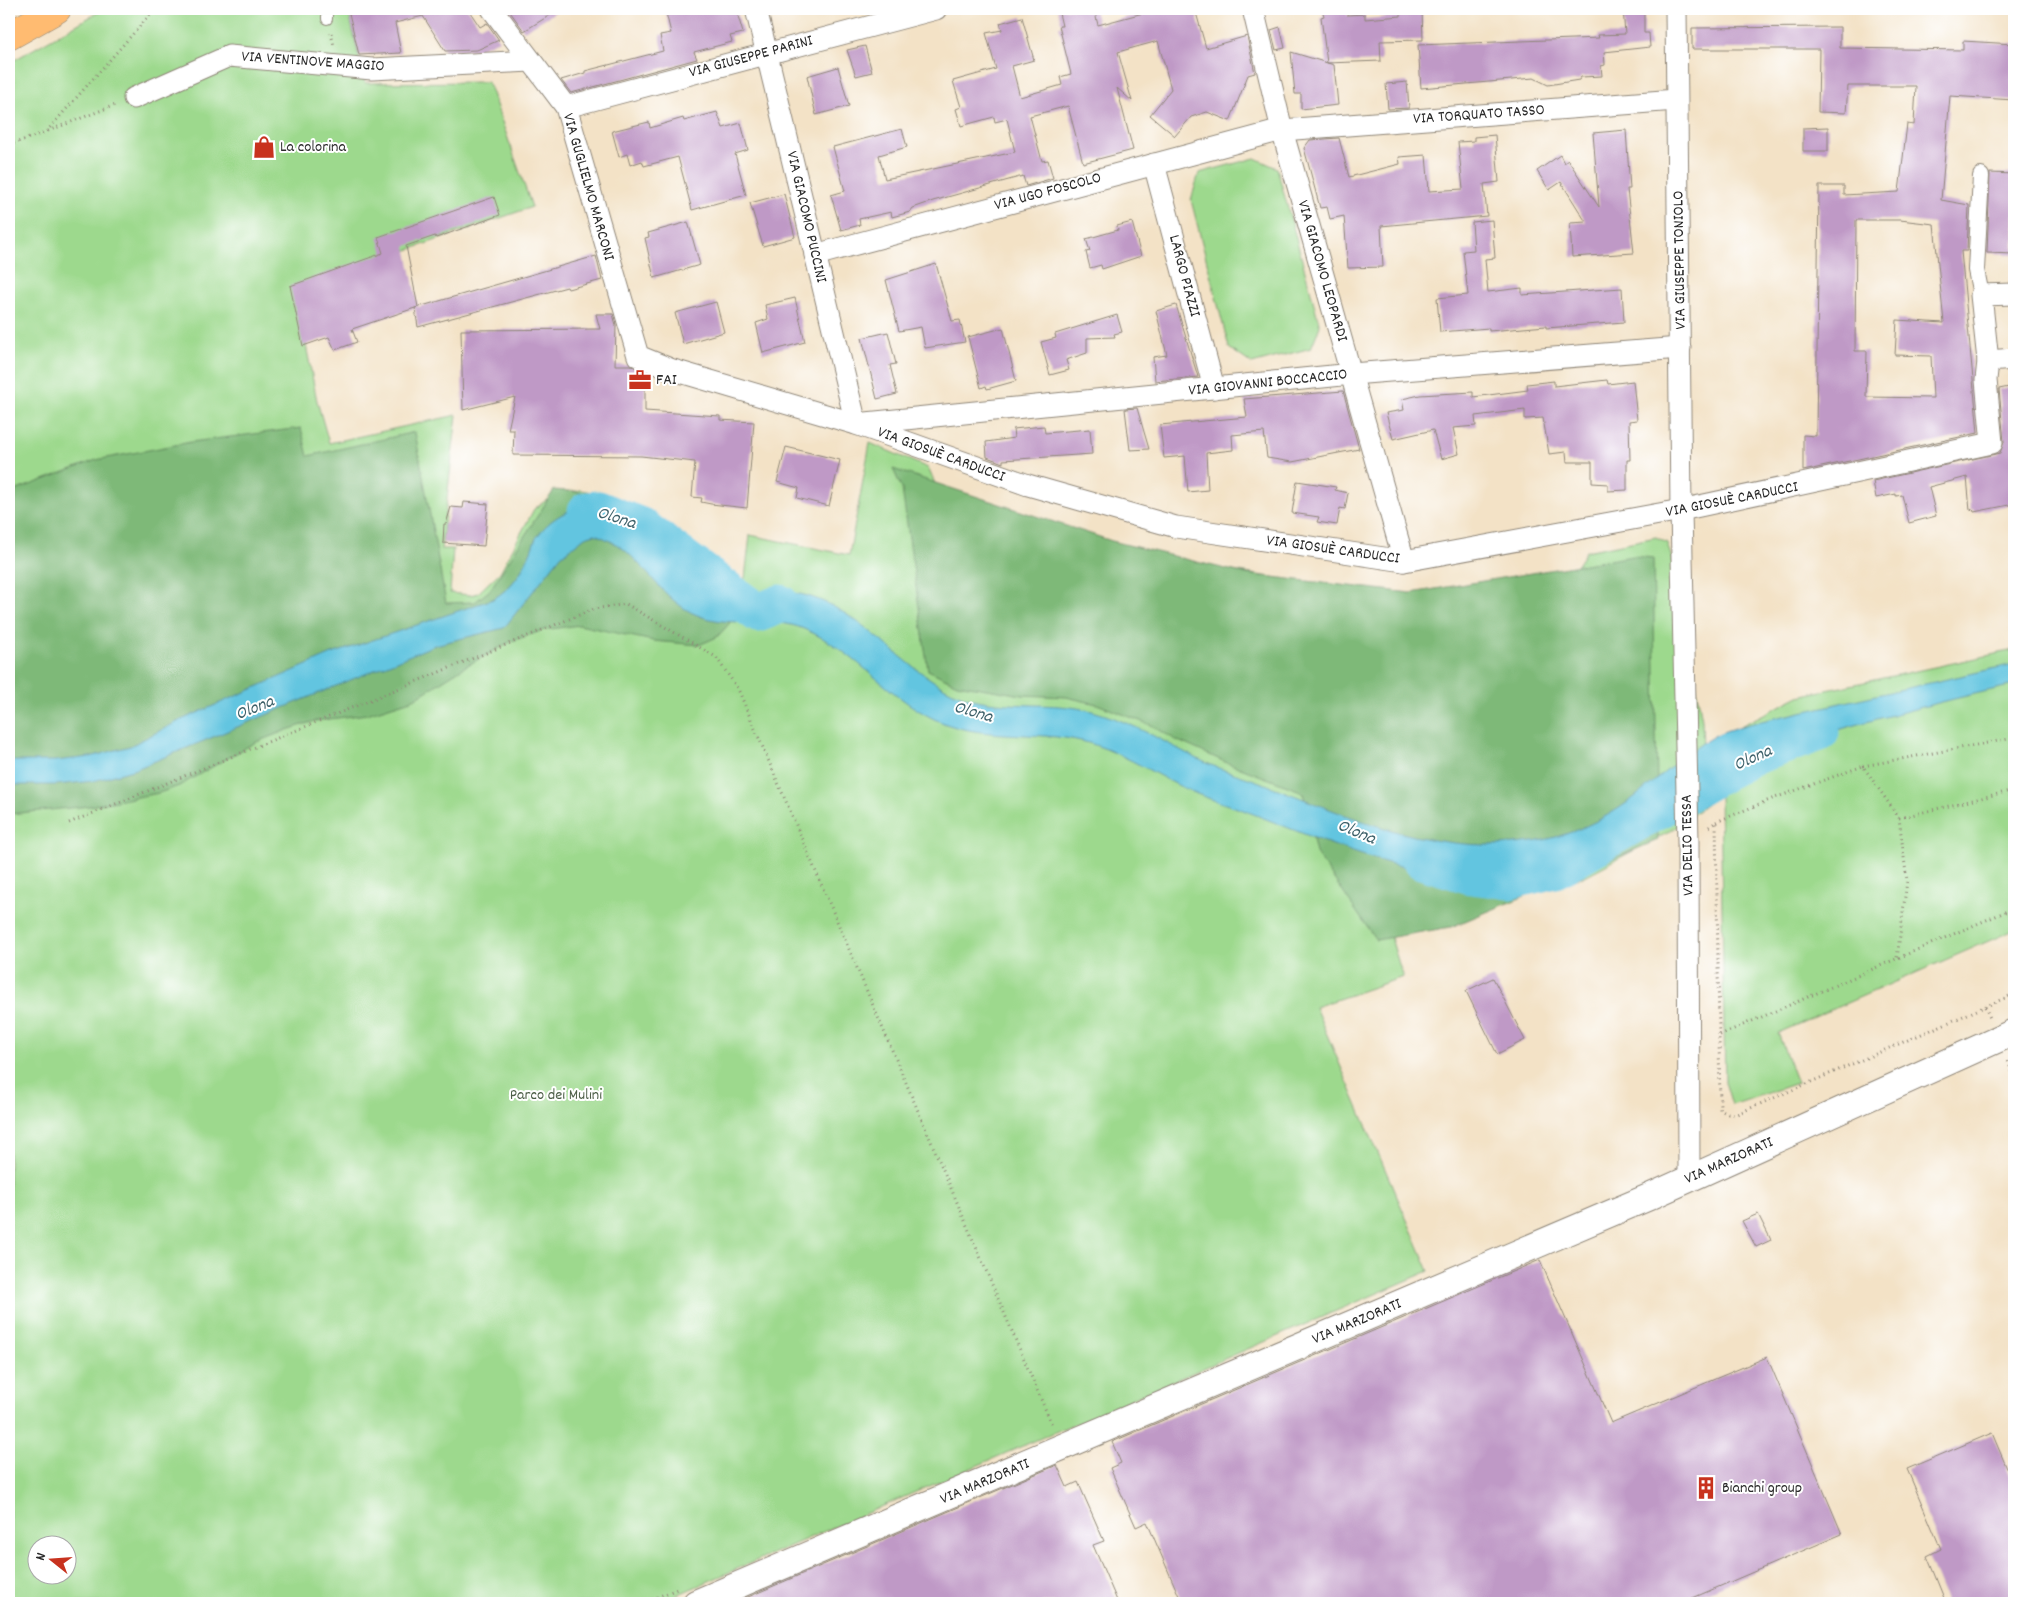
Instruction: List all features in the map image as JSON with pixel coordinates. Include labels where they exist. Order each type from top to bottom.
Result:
[{"type":"main road","points":[[9,36],[57,9]]},
{"type":"street","name":"VIA GUGLIELMO MARCONI","points":[[492,9],[566,107],[638,356]]},
{"type":"street","name":"VIA GIACOMO PUCCINI","points":[[756,9],[856,424]]},
{"type":"street","name":"VIA GIUSEPPE PARINI","points":[[566,107],[767,52],[936,9]]},
{"type":"street","name":"VIA GIACOMO LEOPARDI","points":[[1254,9],[1282,130],[1404,561]]},
{"type":"street","name":"VIA GIUSEPPE TONIOLO","points":[[1676,9],[1681,510]]},
{"type":"street","name":"VIA VENTINOVE MAGGIO","points":[[134,98],[229,56],[372,69],[531,61]]},
{"type":"street","name":"VIA TORQUATO TASSO","points":[[1282,130],[1676,100]]},
{"type":"street","name":"VIA UGO FOSCOLO","points":[[815,255],[1282,130]]},
{"type":"street","name":"LARGO PIAZZI","points":[[1154,164],[1214,388]]},
{"type":"street","points":[[1981,176],[1976,270],[1981,295],[1988,361],[2014,359]]},
{"type":"street","points":[[1981,295],[2014,294]]},
{"type":"street","name":"VIA GIOVANNI BOCCACCIO","points":[[856,424],[1352,374],[1680,348]]},
{"type":"street","name":"VIA GIOSUÈ CARDUCCI","points":[[638,356],[670,369],[856,424],[1028,485],[1176,526],[1404,561],[1681,510],[1992,443],[1986,380],[1988,361]]},
{"type":"street","name":"VIA DELIO TESSA","points":[[1681,510],[1688,841],[1689,1179]]},
{"type":"street","name":"VIA MARZORATI","points":[[696,1603],[1062,1449],[1689,1179],[2014,1032]]},
{"type":"path","points":[[46,132],[155,9]]},
{"type":"path","points":[[9,145],[134,98]]},
{"type":"path","points":[[69,823],[594,609],[626,604],[716,658],[738,689],[1062,1449]]},
{"type":"path","points":[[1688,841],[1716,822],[1772,799],[1863,766],[2014,738]]},
{"type":"path","points":[[1863,766],[1899,818],[1907,881],[1897,958]]},
{"type":"path","points":[[1899,818],[2014,790]]},
{"type":"path","points":[[1716,822],[1720,1110],[1728,1114],[1737,1114],[2014,994]]},
{"type":"path","points":[[1720,1035],[2014,908]]},
{"type":"green space","name":"Parco dei Mulini","points":[[104,9],[348,9],[365,83],[488,82],[532,207],[295,289],[317,401],[329,443],[457,415],[441,549],[453,549],[450,593],[470,595],[478,593],[500,572],[534,509],[552,496],[580,490],[599,493],[637,508],[718,582],[732,584],[745,578],[750,535],[849,555],[870,443],[928,468],[939,492],[1096,543],[1226,570],[1418,600],[1571,574],[1586,551],[1656,537],[1667,543],[1671,556],[1702,719],[1703,750],[1715,739],[1799,696],[2014,650],[2014,930],[1778,1033],[1797,1083],[1732,1105],[1725,1082],[1720,794],[1671,831],[1587,875],[1562,884],[1517,895],[1376,889],[1403,977],[1315,1007],[1429,1271],[658,1603],[9,1603],[9,63]]},
{"type":"green space","points":[[1255,158],[1277,168],[1320,326],[1311,348],[1252,364],[1229,348],[1191,200],[1199,173]]},
{"type":"green space","points":[[301,428],[308,456],[415,432],[446,603],[475,602],[490,590],[554,490],[586,493],[614,500],[638,509],[660,522],[679,537],[741,596],[729,624],[717,637],[699,645],[653,641],[579,625],[544,630],[512,641],[466,666],[414,699],[367,714],[315,721],[287,730],[254,743],[179,786],[159,793],[90,806],[9,814],[9,493],[96,460],[191,442]]},
{"type":"green space","points":[[893,469],[1112,541],[1246,574],[1411,593],[1633,556],[1653,558],[1658,840],[1451,927],[1376,940],[1316,853],[1303,792],[1225,762],[1176,740],[1153,726],[1097,704],[1066,697],[1022,695],[957,684],[928,670],[902,489]]},
{"type":"water","points":[[596,503],[622,513],[637,523],[684,573],[706,588],[731,595],[795,593],[828,604],[865,627],[916,669],[953,692],[988,702],[1063,706],[1099,713],[1139,729],[1211,765],[1362,821],[1427,839],[1461,844],[1496,845],[1545,840],[1572,832],[1598,821],[1632,799],[1703,743],[1735,728],[2014,664],[2014,685],[1877,719],[1723,765],[1696,780],[1666,808],[1636,829],[1600,848],[1561,864],[1526,874],[1491,877],[1457,876],[1422,871],[1354,852],[1197,794],[1132,761],[1092,744],[1056,737],[982,732],[946,724],[909,704],[841,650],[804,629],[778,623],[710,619],[687,610],[669,596],[624,550],[595,534],[585,537],[561,556],[504,628],[435,645],[136,769],[94,781],[56,785],[9,785],[9,761],[55,761],[90,757],[130,746],[181,720],[332,654],[493,599],[516,578],[528,559],[536,538],[551,521],[580,507]]},
{"type":"building","points":[[348,9],[468,9],[480,27],[487,23],[499,40],[477,50],[445,51],[423,16],[395,23],[401,53],[359,55]]},
{"type":"building","points":[[508,9],[560,9],[524,31]]},
{"type":"building","points":[[665,9],[736,9],[743,33],[730,36],[732,42],[694,52],[697,59],[571,93],[561,80],[585,73],[585,71],[663,51],[660,35],[671,33]]},
{"type":"building","points":[[1058,9],[1094,9],[1098,25],[1158,9],[1195,9],[1206,48],[1247,36],[1255,73],[1248,75],[1230,121],[1207,112],[1191,117],[1175,136],[1150,115],[1171,89],[1158,41],[1118,52],[1132,101],[1117,88],[1133,150],[1083,163],[1068,106],[1030,116],[1042,161],[1048,160],[1053,178],[1026,186],[1023,176],[933,201],[913,208],[910,212],[892,217],[891,212],[859,219],[860,225],[841,230],[831,195],[845,191],[833,147],[902,129],[907,147],[879,155],[885,179],[1015,152],[1007,119],[995,122],[994,117],[961,126],[956,109],[961,107],[953,81],[996,69],[986,33],[1002,30],[1000,23],[1022,17],[1034,60],[1012,66],[1020,97],[1062,85],[1060,77],[1071,74],[1059,26],[1062,26]]},
{"type":"building","points":[[1322,9],[1347,9],[1347,15],[1365,14],[1365,19],[1401,16],[1401,11],[1422,10],[1423,40],[1380,41],[1381,61],[1327,63],[1321,17],[1324,16]]},
{"type":"building","points":[[1623,9],[1644,9],[1644,33],[1649,33],[1650,47],[1604,52],[1605,65],[1601,66],[1602,76],[1581,77],[1579,80],[1548,85],[1534,78],[1421,88],[1418,45],[1599,38],[1598,35],[1625,34]]},
{"type":"building","points":[[1280,27],[1285,48],[1276,50],[1271,30]]},
{"type":"building","points":[[1840,27],[1840,48],[1963,50],[1963,41],[2014,44],[2014,100],[1950,96],[1941,200],[1969,205],[1967,251],[1961,251],[1978,433],[1803,471],[1803,435],[1816,436],[1819,186],[1844,186],[1844,195],[1899,192],[1907,124],[1914,125],[1916,86],[1848,86],[1846,113],[1818,112],[1819,49],[1692,49],[1692,28]],"holes":[[[1856,220],[1900,220],[1934,224],[1944,323],[1897,320],[1895,355],[1931,356],[1933,398],[1866,397],[1867,351],[1855,351]]]},
{"type":"building","points":[[865,46],[872,72],[856,76],[847,50]]},
{"type":"building","points":[[1291,52],[1334,65],[1338,105],[1301,109],[1301,94],[1295,94]]},
{"type":"building","points":[[838,67],[849,106],[816,115],[807,76]]},
{"type":"building","points":[[1407,82],[1409,108],[1388,109],[1386,84]]},
{"type":"building","points":[[717,112],[723,128],[741,123],[748,150],[735,154],[746,195],[692,210],[678,157],[644,166],[642,161],[630,165],[627,154],[619,157],[612,131],[649,122],[650,128],[683,118],[684,121]]},
{"type":"building","points":[[1828,127],[1828,151],[1803,151],[1803,128]]},
{"type":"building","points":[[1626,130],[1630,189],[1627,189],[1634,253],[1572,257],[1570,223],[1586,222],[1561,182],[1549,190],[1537,171],[1560,155],[1564,163],[1568,160],[1599,207],[1593,133]]},
{"type":"building","points":[[1495,135],[1499,182],[1484,184],[1487,216],[1381,226],[1383,267],[1348,268],[1344,216],[1330,219],[1327,207],[1320,208],[1304,148],[1310,140],[1339,138],[1349,177],[1400,164],[1399,157],[1426,155],[1429,191],[1463,189],[1458,142],[1474,141],[1474,137]]},
{"type":"building","points":[[1990,173],[2014,174],[2014,254],[1987,253]]},
{"type":"building","points":[[784,194],[795,237],[763,246],[750,203]]},
{"type":"building","points":[[494,197],[500,215],[436,238],[435,236],[406,246],[418,307],[352,329],[357,342],[335,350],[329,337],[303,346],[290,286],[383,253],[378,237]]},
{"type":"building","points":[[1492,220],[1495,258],[1485,259],[1488,292],[1522,288],[1522,295],[1622,288],[1624,322],[1546,328],[1546,326],[1489,331],[1489,328],[1440,332],[1437,298],[1468,295],[1463,251],[1474,250],[1472,222]]},
{"type":"building","points":[[688,222],[700,265],[654,278],[645,238],[649,237],[648,233]]},
{"type":"building","points":[[1132,222],[1141,256],[1102,269],[1101,265],[1090,268],[1086,252],[1090,251],[1086,239],[1118,230],[1117,226]]},
{"type":"building","points":[[596,256],[602,280],[568,289],[567,287],[418,327],[415,308]]},
{"type":"building","points":[[936,264],[952,321],[960,320],[965,342],[925,348],[921,327],[899,331],[886,280]]},
{"type":"building","points":[[795,298],[805,342],[763,353],[756,323],[768,319],[765,305]]},
{"type":"building","points":[[716,302],[724,332],[683,344],[675,313]]},
{"type":"building","points":[[1176,305],[1198,377],[1155,381],[1153,357],[1167,355],[1156,311]]},
{"type":"building","points":[[596,314],[613,314],[616,325],[615,365],[630,365],[645,372],[645,411],[720,416],[720,420],[754,422],[747,508],[701,502],[702,498],[692,497],[695,462],[641,456],[513,455],[514,430],[508,430],[515,397],[463,410],[461,330],[600,329]]},
{"type":"building","points":[[1117,315],[1122,332],[1114,334],[1115,337],[1087,338],[1087,353],[1066,360],[1069,370],[1050,375],[1041,342],[1056,338],[1055,334]]},
{"type":"building","points":[[1003,328],[1016,381],[987,389],[986,386],[981,388],[968,337]]},
{"type":"building","points":[[888,332],[896,364],[890,365],[897,394],[877,399],[862,338]]},
{"type":"building","points":[[1607,380],[1608,384],[1633,381],[1637,420],[1629,421],[1630,460],[1627,460],[1627,490],[1608,491],[1608,484],[1592,483],[1592,462],[1567,462],[1566,452],[1549,454],[1543,418],[1525,419],[1525,410],[1475,416],[1476,426],[1453,428],[1459,454],[1441,459],[1433,430],[1393,439],[1386,413],[1404,410],[1402,399],[1420,395],[1473,392],[1473,397],[1528,390],[1527,384],[1554,381],[1554,386]]},
{"type":"building","points":[[2014,386],[2014,504],[1974,512],[1973,509],[1970,510],[1967,477],[1929,487],[1936,516],[1909,523],[1902,495],[1896,496],[1896,494],[1876,498],[1873,481],[2000,453],[2004,442],[1999,389]]},
{"type":"building","points":[[1343,391],[1359,449],[1292,462],[1267,458],[1264,432],[1232,435],[1233,450],[1206,453],[1208,490],[1188,492],[1185,456],[1164,458],[1160,425],[1247,417],[1244,399]]},
{"type":"building","points":[[1137,408],[1149,449],[1130,450],[1125,409]]},
{"type":"building","points":[[1044,426],[1045,433],[1090,429],[1092,454],[1003,460],[1003,463],[987,457],[986,442],[1014,438],[1013,429]]},
{"type":"building","points":[[786,447],[840,460],[829,506],[797,498],[799,488],[777,482]]},
{"type":"building","points":[[1297,481],[1336,487],[1335,490],[1348,493],[1345,509],[1340,508],[1337,525],[1317,522],[1319,517],[1292,513]]},
{"type":"building","points":[[464,502],[488,504],[484,546],[443,543],[444,524],[446,524],[451,507],[463,508]]},
{"type":"building","points":[[1493,978],[1525,1040],[1497,1054],[1466,991]]},
{"type":"building","points":[[1758,1214],[1771,1240],[1756,1247],[1742,1221]]},
{"type":"building","points":[[1540,1260],[1611,1423],[1767,1357],[1842,1534],[1681,1603],[1182,1603],[1147,1522],[1136,1527],[1110,1468],[1121,1463],[1112,1442]]},
{"type":"building","points":[[1992,1433],[2014,1485],[2014,1597],[2001,1603],[1946,1603],[1927,1556],[1941,1549],[1907,1469]]},
{"type":"building","points":[[1057,1465],[1067,1487],[1078,1482],[1104,1541],[1093,1545],[1118,1603],[734,1603]]},
{"type":"waterway","name":"Olona","points":[[587,511],[598,510],[641,527],[758,613],[780,604]]},
{"type":"waterway","name":"Olona","points":[[1422,860],[1471,875],[1509,880],[1555,869],[1750,757],[1820,732]]},
{"type":"place","name":"La colorina","points":[[264,147]]},
{"type":"place","name":"FAI","points":[[640,380]]},
{"type":"place","name":"Bianchi group","points":[[1706,1488]]}]
